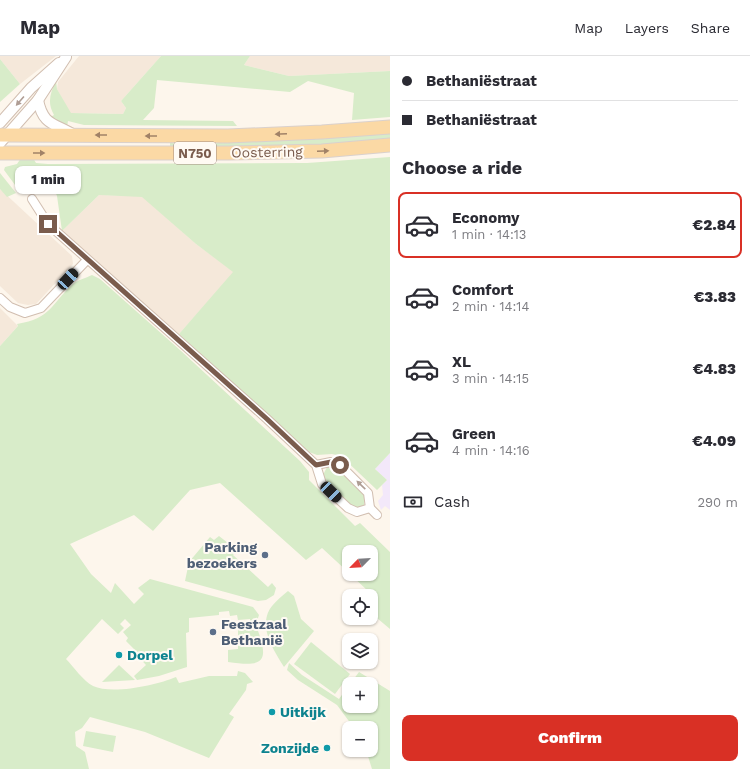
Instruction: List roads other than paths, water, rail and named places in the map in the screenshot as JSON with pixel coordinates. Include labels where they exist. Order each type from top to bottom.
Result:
[{"type":"main road","name":"Oosterring","points":[[2,138],[74,135],[228,136],[322,132],[390,127]]},
{"type":"main road","name":"Oosterring","points":[[0,152],[236,153],[322,151],[390,145]]},
{"type":"street","points":[[2,138],[38,100],[67,57]]},
{"type":"street","points":[[0,123],[32,88],[67,57]]},
{"type":"street","points":[[38,100],[42,116],[50,124],[64,129],[74,135]]},
{"type":"street","points":[[32,199],[48,224],[267,419],[316,465],[322,484],[348,508],[357,512],[370,508]]},
{"type":"street","points":[[0,298],[10,307],[25,313],[41,308],[87,260]]},
{"type":"street","points":[[316,465],[331,462],[340,465],[368,494],[370,508],[377,515]]},
{"type":"place","name":"Parking bezoekers","points":[[265,555]]},
{"type":"place","name":"Feestzaal Bethanië","points":[[213,632]]},
{"type":"place","name":"Dorpel","points":[[119,655]]},
{"type":"place","name":"Uitkijk","points":[[272,712]]},
{"type":"place","name":"Zonzijde","points":[[327,748]]}]
